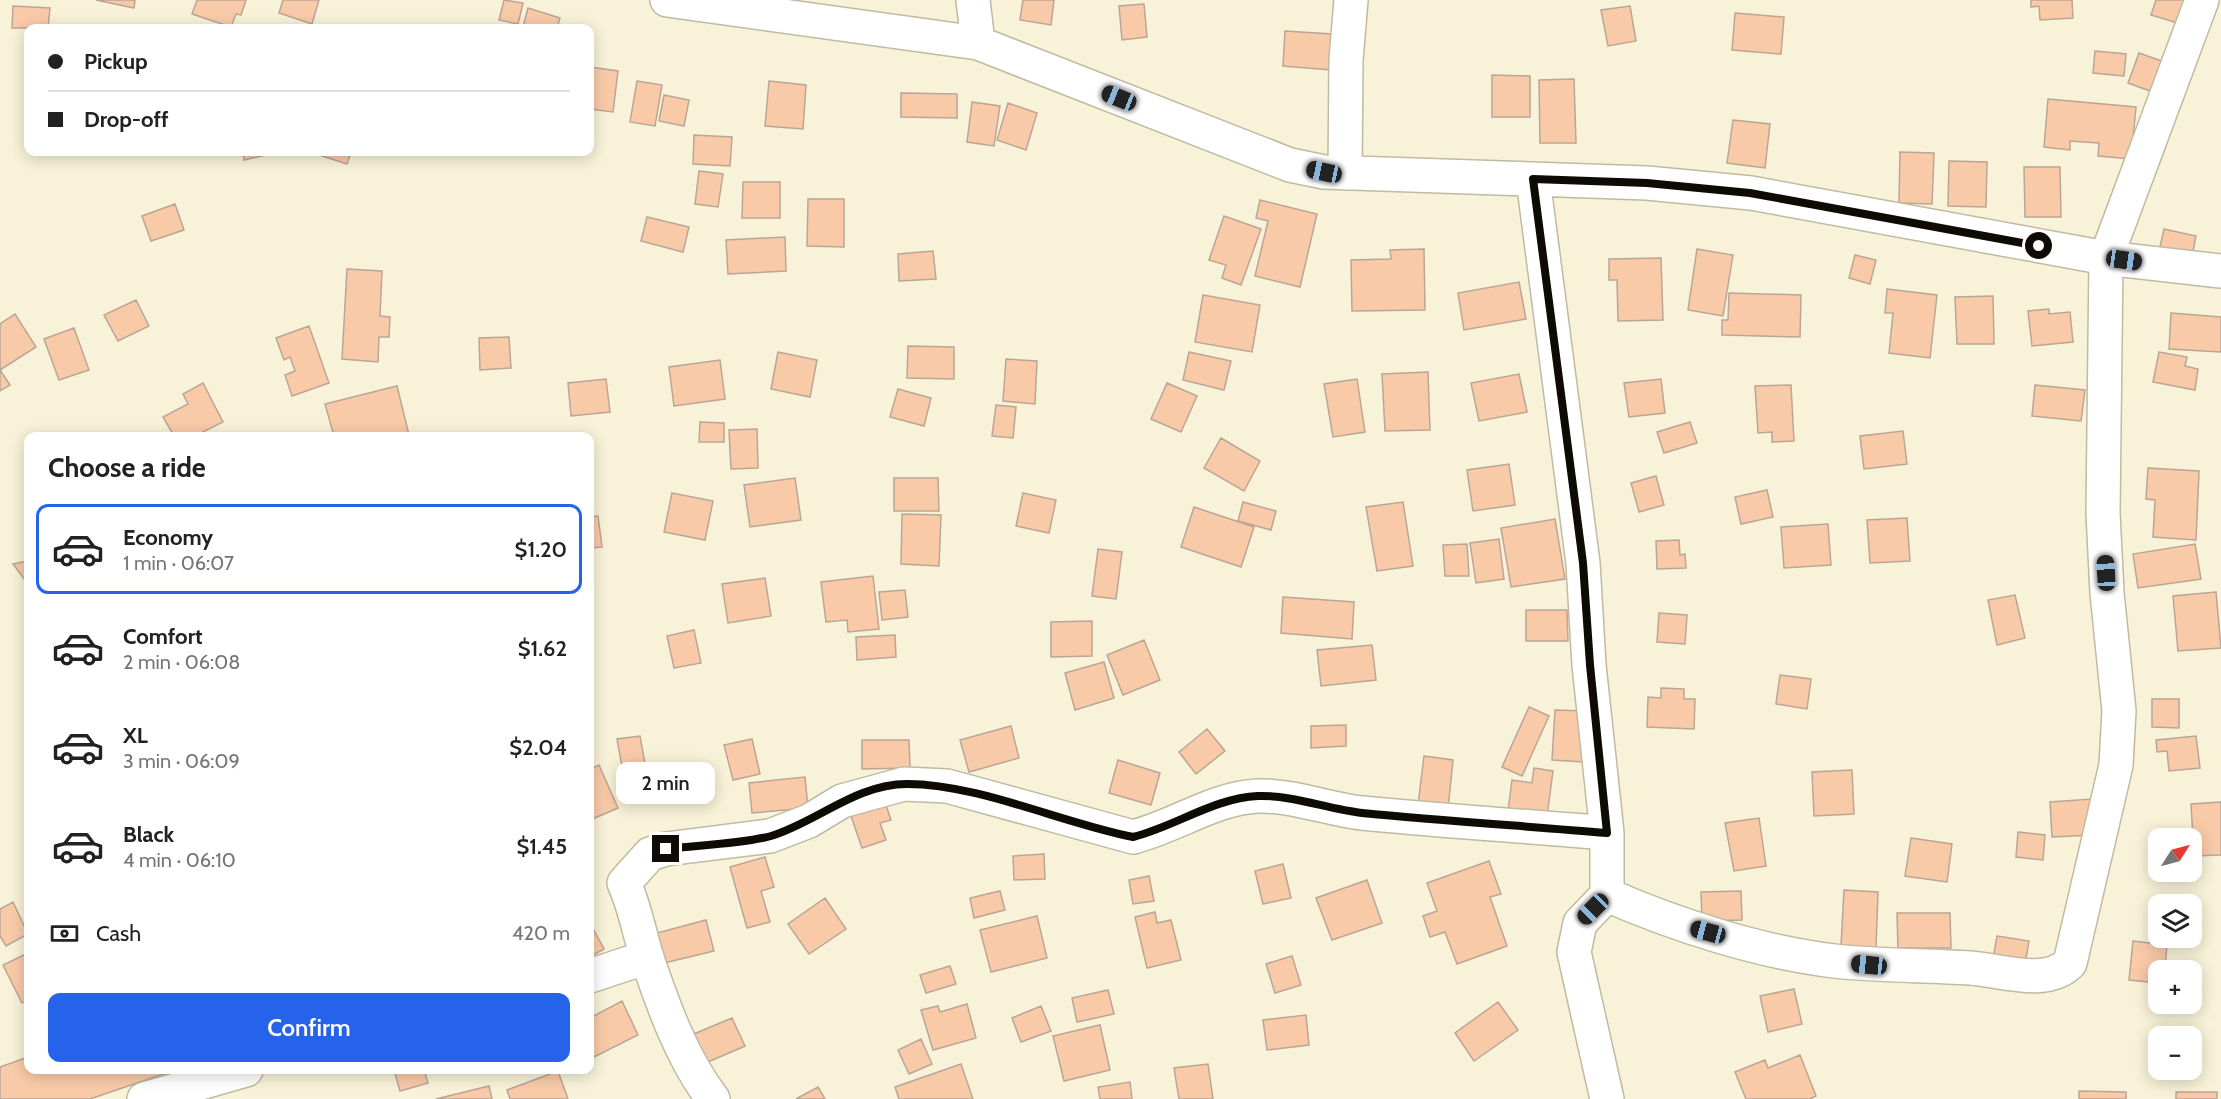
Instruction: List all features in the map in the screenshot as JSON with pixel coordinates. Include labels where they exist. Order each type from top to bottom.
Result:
[{"type":"street","points":[[668,0],[978,43],[1290,165],[1324,172],[1647,183],[1750,193],[2106,258],[2221,271]]},
{"type":"street","points":[[973,0],[978,43]]},
{"type":"street","points":[[1345,173],[1346,60],[1351,0]]},
{"type":"street","points":[[1607,895],[1662,919],[1801,956],[1869,965],[1952,967],[2037,976],[2061,972],[2070,963],[2105,819],[2116,765],[2118,733],[2119,711],[2107,593],[2103,513],[2106,258],[2202,0]]},
{"type":"street","points":[[1533,179],[1583,563],[1590,665],[1607,833],[1607,895],[1580,923],[1574,952],[1606,1099]]},
{"type":"street","points":[[713,1099],[678,1037],[647,957],[633,901],[624,883],[650,854],[666,849],[770,836],[808,821],[842,801],[904,784],[947,786],[1133,837],[1154,831],[1227,800],[1257,796],[1286,797],[1359,813],[1607,833]]},
{"type":"street","points":[[594,975],[647,957]]},
{"type":"street","points":[[144,1099],[232,1074]]},
{"type":"building","points":[[96,0],[135,0],[134,8]]},
{"type":"building","points":[[197,0],[246,0],[241,15],[236,14],[232,24],[222,24],[192,14]]},
{"type":"building","points":[[283,0],[319,0],[312,24],[279,13]]},
{"type":"building","points":[[504,0],[523,3],[518,24],[499,20]]},
{"type":"building","points":[[1023,0],[1054,0],[1051,25],[1020,20]]},
{"type":"building","points":[[2031,0],[2072,0],[2073,18],[2040,20],[2039,6],[2031,7]]},
{"type":"building","points":[[2156,0],[2213,0],[2181,24],[2151,15]]},
{"type":"building","points":[[1144,4],[1147,37],[1122,40],[1119,6]]},
{"type":"building","points":[[13,6],[50,8],[48,24],[24,24],[24,28],[12,28]]},
{"type":"building","points":[[1630,6],[1636,41],[1608,46],[1601,10]]},
{"type":"building","points":[[528,8],[560,18],[558,24],[524,24]]},
{"type":"building","points":[[1735,13],[1784,17],[1781,54],[1732,50]]},
{"type":"building","points":[[1285,31],[1332,34],[1331,70],[1283,66]]},
{"type":"building","points":[[2095,51],[2126,54],[2124,76],[2093,73]]},
{"type":"building","points":[[2139,53],[2173,65],[2161,95],[2128,83]]},
{"type":"building","points":[[594,68],[618,71],[613,112],[594,110]]},
{"type":"building","points":[[1492,75],[1530,76],[1530,117],[1492,117]]},
{"type":"building","points":[[1574,79],[1576,143],[1540,143],[1539,80]]},
{"type":"building","points":[[637,81],[662,85],[655,126],[630,122]]},
{"type":"building","points":[[769,81],[806,85],[803,129],[765,126]]},
{"type":"building","points":[[901,93],[957,94],[957,118],[901,117]]},
{"type":"building","points":[[664,95],[689,100],[684,126],[659,121]]},
{"type":"building","points":[[2048,99],[2136,107],[2131,159],[2098,156],[2099,143],[2070,141],[2070,150],[2044,147]]},
{"type":"building","points":[[972,102],[1000,106],[994,146],[967,142]]},
{"type":"building","points":[[1008,103],[1037,113],[1026,150],[997,140]]},
{"type":"building","points":[[1733,120],[1770,124],[1765,168],[1727,163]]},
{"type":"building","points":[[694,135],[732,137],[730,166],[693,164]]},
{"type":"building","points":[[1900,152],[1934,153],[1932,204],[1899,203]]},
{"type":"building","points":[[244,156],[262,156],[244,160]]},
{"type":"building","points":[[322,156],[350,156],[347,164]]},
{"type":"building","points":[[1949,161],[1987,162],[1986,207],[1948,206]]},
{"type":"building","points":[[2024,167],[2060,167],[2061,217],[2025,217]]},
{"type":"building","points":[[699,171],[723,174],[718,207],[695,204]]},
{"type":"building","points":[[743,182],[780,182],[780,218],[742,218]]},
{"type":"building","points":[[808,199],[844,199],[844,247],[807,246]]},
{"type":"building","points":[[1260,200],[1317,214],[1300,287],[1255,276],[1268,221],[1256,218]]},
{"type":"building","points":[[175,204],[184,230],[151,241],[142,216]]},
{"type":"building","points":[[1224,216],[1261,229],[1241,285],[1222,278],[1226,265],[1209,260]]},
{"type":"building","points":[[647,217],[689,227],[683,252],[641,241]]},
{"type":"building","points":[[2164,229],[2196,236],[2192,256],[2157,260]]},
{"type":"building","points":[[785,237],[786,271],[728,274],[726,240]]},
{"type":"building","points":[[1424,249],[1425,310],[1352,311],[1351,260],[1391,259],[1390,250]]},
{"type":"building","points":[[1697,249],[1733,255],[1723,316],[1688,310]]},
{"type":"building","points":[[933,251],[936,279],[899,281],[898,254]]},
{"type":"building","points":[[1855,255],[1876,260],[1870,284],[1849,278]]},
{"type":"building","points":[[1661,258],[1663,320],[1618,321],[1617,280],[1609,280],[1609,259]]},
{"type":"building","points":[[347,269],[382,271],[380,316],[390,317],[389,337],[379,337],[378,362],[342,359]]},
{"type":"building","points":[[1519,282],[1526,319],[1464,330],[1458,293]]},
{"type":"building","points":[[1887,289],[1937,295],[1930,358],[1889,353],[1893,313],[1885,313]]},
{"type":"building","points":[[1729,293],[1801,295],[1800,337],[1722,335],[1722,320],[1728,320]]},
{"type":"building","points":[[1203,295],[1260,305],[1252,352],[1195,342]]},
{"type":"building","points":[[1993,296],[1994,344],[1957,344],[1955,297]]},
{"type":"building","points":[[136,300],[149,326],[118,341],[104,315]]},
{"type":"building","points":[[2049,309],[2049,314],[2070,312],[2073,342],[2032,346],[2028,311]]},
{"type":"building","points":[[2171,313],[2221,317],[2221,352],[2169,349]]},
{"type":"building","points":[[15,314],[36,347],[0,370],[0,324]]},
{"type":"building","points":[[309,326],[329,383],[292,396],[285,375],[295,371],[290,357],[284,360],[276,338]]},
{"type":"building","points":[[74,328],[89,370],[59,380],[44,339]]},
{"type":"building","points":[[509,337],[511,368],[480,370],[479,338]]},
{"type":"building","points":[[908,346],[954,347],[954,379],[907,378]]},
{"type":"building","points":[[778,352],[817,360],[810,397],[771,389]]},
{"type":"building","points":[[1189,352],[1231,361],[1224,390],[1183,380]]},
{"type":"building","points":[[2159,352],[2187,357],[2185,366],[2198,369],[2195,390],[2153,382]]},
{"type":"building","points":[[1006,359],[1037,361],[1035,404],[1003,401]]},
{"type":"building","points":[[720,360],[725,399],[674,406],[669,367]]},
{"type":"building","points":[[0,370],[10,385],[0,391]]},
{"type":"building","points":[[1428,372],[1430,430],[1385,431],[1382,374]]},
{"type":"building","points":[[1519,374],[1527,412],[1479,421],[1471,383]]},
{"type":"building","points":[[606,379],[610,412],[571,416],[568,383]]},
{"type":"building","points":[[1357,379],[1365,432],[1333,437],[1324,384]]},
{"type":"building","points":[[1661,379],[1665,413],[1629,417],[1624,383]]},
{"type":"building","points":[[203,383],[223,422],[203,432],[172,432],[163,417],[188,404],[183,394]]},
{"type":"building","points":[[1167,383],[1197,396],[1181,432],[1151,419]]},
{"type":"building","points":[[1791,385],[1794,441],[1772,442],[1772,432],[1758,433],[1755,386]]},
{"type":"building","points":[[2035,385],[2085,390],[2081,421],[2032,416]]},
{"type":"building","points":[[397,386],[408,432],[333,432],[325,404]]},
{"type":"building","points":[[898,389],[931,398],[924,426],[890,417]]},
{"type":"building","points":[[996,405],[1016,407],[1013,438],[992,436]]},
{"type":"building","points":[[700,422],[724,423],[724,442],[699,442]]},
{"type":"building","points":[[1690,422],[1697,443],[1664,453],[1657,432]]},
{"type":"building","points":[[757,429],[758,468],[731,469],[729,430]]},
{"type":"building","points":[[1903,431],[1907,464],[1864,469],[1860,436]]},
{"type":"building","points":[[1221,438],[1260,461],[1244,491],[1204,468]]},
{"type":"building","points":[[1509,464],[1515,505],[1473,511],[1467,470]]},
{"type":"building","points":[[2148,468],[2199,471],[2196,540],[2153,537],[2155,500],[2146,499]]},
{"type":"building","points":[[1656,476],[1664,505],[1639,512],[1631,483]]},
{"type":"building","points":[[795,478],[801,520],[750,527],[744,485]]},
{"type":"building","points":[[894,478],[938,478],[939,511],[894,511]]},
{"type":"building","points":[[1767,490],[1773,517],[1741,524],[1735,497]]},
{"type":"building","points":[[672,493],[713,501],[705,540],[664,532]]},
{"type":"building","points":[[1023,493],[1056,500],[1049,533],[1016,526]]},
{"type":"building","points":[[1243,502],[1276,511],[1271,530],[1238,521]]},
{"type":"building","points":[[1403,502],[1413,566],[1377,571],[1366,507]]},
{"type":"building","points":[[1194,507],[1254,527],[1241,567],[1181,547]]},
{"type":"building","points":[[902,514],[941,515],[939,566],[901,564]]},
{"type":"building","points":[[594,516],[598,516],[602,547],[594,548]]},
{"type":"building","points":[[1907,518],[1910,561],[1870,563],[1867,520]]},
{"type":"building","points":[[1555,519],[1565,579],[1511,587],[1501,528]]},
{"type":"building","points":[[1828,524],[1831,565],[1784,568],[1781,527]]},
{"type":"building","points":[[1499,539],[1504,579],[1476,583],[1470,543]]},
{"type":"building","points":[[1679,540],[1680,555],[1685,554],[1686,568],[1657,569],[1656,541]]},
{"type":"building","points":[[1467,544],[1469,576],[1445,576],[1443,545]]},
{"type":"building","points":[[2195,544],[2201,579],[2138,588],[2133,554]]},
{"type":"building","points":[[1098,549],[1122,552],[1116,599],[1092,596]]},
{"type":"building","points":[[24,562],[24,579],[13,564]]},
{"type":"building","points":[[873,576],[879,629],[848,632],[847,620],[826,622],[821,582]]},
{"type":"building","points":[[765,578],[771,616],[728,623],[722,584]]},
{"type":"building","points":[[905,590],[908,617],[882,620],[879,592]]},
{"type":"building","points":[[2216,592],[2221,648],[2178,651],[2173,596]]},
{"type":"building","points":[[2015,595],[2025,638],[1997,645],[1988,600]]},
{"type":"building","points":[[1283,597],[1354,602],[1352,639],[1281,633]]},
{"type":"building","points":[[1526,610],[1567,610],[1568,641],[1526,641]]},
{"type":"building","points":[[1659,613],[1687,615],[1685,644],[1657,642]]},
{"type":"building","points":[[1092,621],[1092,656],[1051,657],[1051,622]]},
{"type":"building","points":[[694,630],[701,663],[674,668],[667,636]]},
{"type":"building","points":[[895,635],[896,657],[857,660],[856,637]]},
{"type":"building","points":[[1144,640],[1160,680],[1123,695],[1107,655]]},
{"type":"building","points":[[1372,645],[1376,680],[1321,686],[1317,650]]},
{"type":"building","points":[[1104,662],[1114,698],[1075,710],[1065,673]]},
{"type":"building","points":[[1780,675],[1811,679],[1807,709],[1776,704]]},
{"type":"building","points":[[1661,688],[1684,689],[1684,699],[1695,699],[1694,729],[1647,727],[1648,697],[1661,698]]},
{"type":"building","points":[[2152,699],[2179,699],[2179,728],[2152,727]]},
{"type":"building","points":[[1529,707],[1549,716],[1522,776],[1502,767]]},
{"type":"building","points":[[1555,710],[1587,711],[1584,762],[1552,760]]},
{"type":"building","points":[[1346,725],[1346,746],[1311,748],[1311,726]]},
{"type":"building","points":[[1011,726],[1019,758],[969,772],[960,740]]},
{"type":"building","points":[[1207,729],[1225,751],[1196,774],[1179,752]]},
{"type":"building","points":[[640,736],[646,769],[623,772],[617,739]]},
{"type":"building","points":[[2196,736],[2200,768],[2169,771],[2167,751],[2157,752],[2156,740]]},
{"type":"building","points":[[752,739],[760,774],[733,780],[724,745]]},
{"type":"building","points":[[862,740],[909,740],[910,768],[862,769]]},
{"type":"building","points":[[1424,756],[1453,760],[1448,809],[1418,805]]},
{"type":"building","points":[[1118,760],[1160,773],[1151,805],[1109,793]]},
{"type":"building","points":[[599,765],[618,808],[594,818],[594,767]]},
{"type":"building","points":[[683,765],[685,771],[704,766],[710,793],[670,802],[662,769]]},
{"type":"building","points":[[1534,768],[1553,771],[1547,816],[1508,811],[1512,780],[1532,783]]},
{"type":"building","points":[[1852,770],[1854,814],[1814,816],[1812,772]]},
{"type":"building","points":[[805,777],[808,808],[752,813],[749,783]]},
{"type":"building","points":[[2092,799],[2094,835],[2052,837],[2050,802]]},
{"type":"building","points":[[2221,802],[2221,855],[2202,856],[2202,828],[2192,828],[2191,804]]},
{"type":"building","points":[[886,805],[891,820],[880,823],[886,840],[862,848],[851,816]]},
{"type":"building","points":[[1759,818],[1766,866],[1734,871],[1725,823]]},
{"type":"building","points":[[2018,832],[2045,835],[2043,860],[2016,857]]},
{"type":"building","points":[[1911,838],[1952,844],[1947,882],[1905,876]]},
{"type":"building","points":[[1044,854],[1045,879],[1014,880],[1013,856]]},
{"type":"building","points":[[765,857],[774,887],[761,891],[770,922],[747,928],[730,867]]},
{"type":"building","points":[[1489,861],[1501,894],[1490,897],[1507,946],[1457,964],[1445,932],[1430,937],[1423,916],[1437,911],[1427,883]]},
{"type":"building","points":[[1283,864],[1291,898],[1263,904],[1255,871]]},
{"type":"building","points":[[1149,876],[1154,901],[1133,904],[1129,880]]},
{"type":"building","points":[[1367,880],[1382,923],[1332,940],[1316,898]]},
{"type":"building","points":[[1844,890],[1878,892],[1876,948],[1841,946]]},
{"type":"building","points":[[1000,891],[1005,910],[974,918],[970,898]]},
{"type":"building","points":[[1741,891],[1742,920],[1702,921],[1701,892]]},
{"type":"building","points":[[825,898],[846,929],[809,954],[788,924]]},
{"type":"building","points":[[13,902],[24,925],[24,936],[6,946],[0,936],[0,909]]},
{"type":"building","points":[[1155,912],[1157,923],[1171,920],[1181,960],[1147,968],[1135,917]]},
{"type":"building","points":[[1897,913],[1950,913],[1951,948],[1898,948]]},
{"type":"building","points":[[1037,916],[1047,958],[991,972],[980,930]]},
{"type":"building","points":[[706,920],[714,951],[664,963],[657,933]]},
{"type":"building","points":[[594,930],[604,949],[594,955]]},
{"type":"building","points":[[1997,936],[2029,941],[2024,970],[1992,964]]},
{"type":"building","points":[[2133,941],[2148,943],[2148,948],[2167,948],[2166,960],[2148,960],[2148,982],[2129,980]]},
{"type":"building","points":[[24,955],[24,1002],[22,1003],[3,965]]},
{"type":"building","points":[[1292,956],[1301,985],[1275,993],[1266,964]]},
{"type":"building","points":[[950,966],[956,984],[926,993],[920,975]]},
{"type":"building","points":[[1794,989],[1802,1024],[1768,1032],[1760,996]]},
{"type":"building","points":[[1108,990],[1114,1014],[1077,1022],[1072,998]]},
{"type":"building","points":[[622,1001],[638,1035],[594,1057],[594,1016]]},
{"type":"building","points":[[1498,1002],[1518,1030],[1474,1061],[1455,1033]]},
{"type":"building","points":[[967,1004],[976,1038],[933,1050],[921,1010],[938,1006],[940,1012]]},
{"type":"building","points":[[1041,1006],[1051,1031],[1021,1042],[1012,1018]]},
{"type":"building","points":[[1306,1015],[1309,1045],[1267,1050],[1263,1020]]},
{"type":"building","points":[[732,1018],[745,1046],[701,1065],[689,1036]]},
{"type":"building","points":[[1100,1025],[1110,1070],[1064,1081],[1053,1036]]},
{"type":"building","points":[[921,1039],[932,1064],[909,1074],[898,1050]]},
{"type":"building","points":[[1800,1055],[1816,1096],[1810,1099],[1746,1099],[1735,1072],[1765,1060],[1768,1068]]},
{"type":"building","points":[[24,1058],[24,1074],[163,1074],[90,1099],[0,1099],[0,1067]]},
{"type":"building","points":[[961,1064],[973,1099],[899,1099],[895,1087]]},
{"type":"building","points":[[1208,1064],[1213,1099],[1179,1099],[1174,1068]]},
{"type":"building","points":[[395,1074],[425,1074],[428,1083],[400,1091]]},
{"type":"building","points":[[550,1074],[559,1074],[568,1099],[510,1099],[507,1090]]},
{"type":"building","points":[[1130,1082],[1132,1099],[1100,1099],[1098,1087]]},
{"type":"building","points":[[489,1086],[492,1099],[436,1099]]},
{"type":"building","points":[[818,1087],[825,1099],[796,1099]]},
{"type":"building","points":[[2079,1091],[2126,1092],[2126,1099],[2079,1099]]},
{"type":"building","points":[[2176,1092],[2217,1092],[2217,1099],[2176,1099]]},
{"type":"route","points":[[666,849],[770,836],[808,821],[842,801],[904,784],[947,786],[1133,837],[1154,831],[1227,800],[1257,796],[1286,797],[1359,813],[1607,833],[1576,500],[1550,325],[1533,179],[1647,183],[1750,193],[2039,246]]}]
